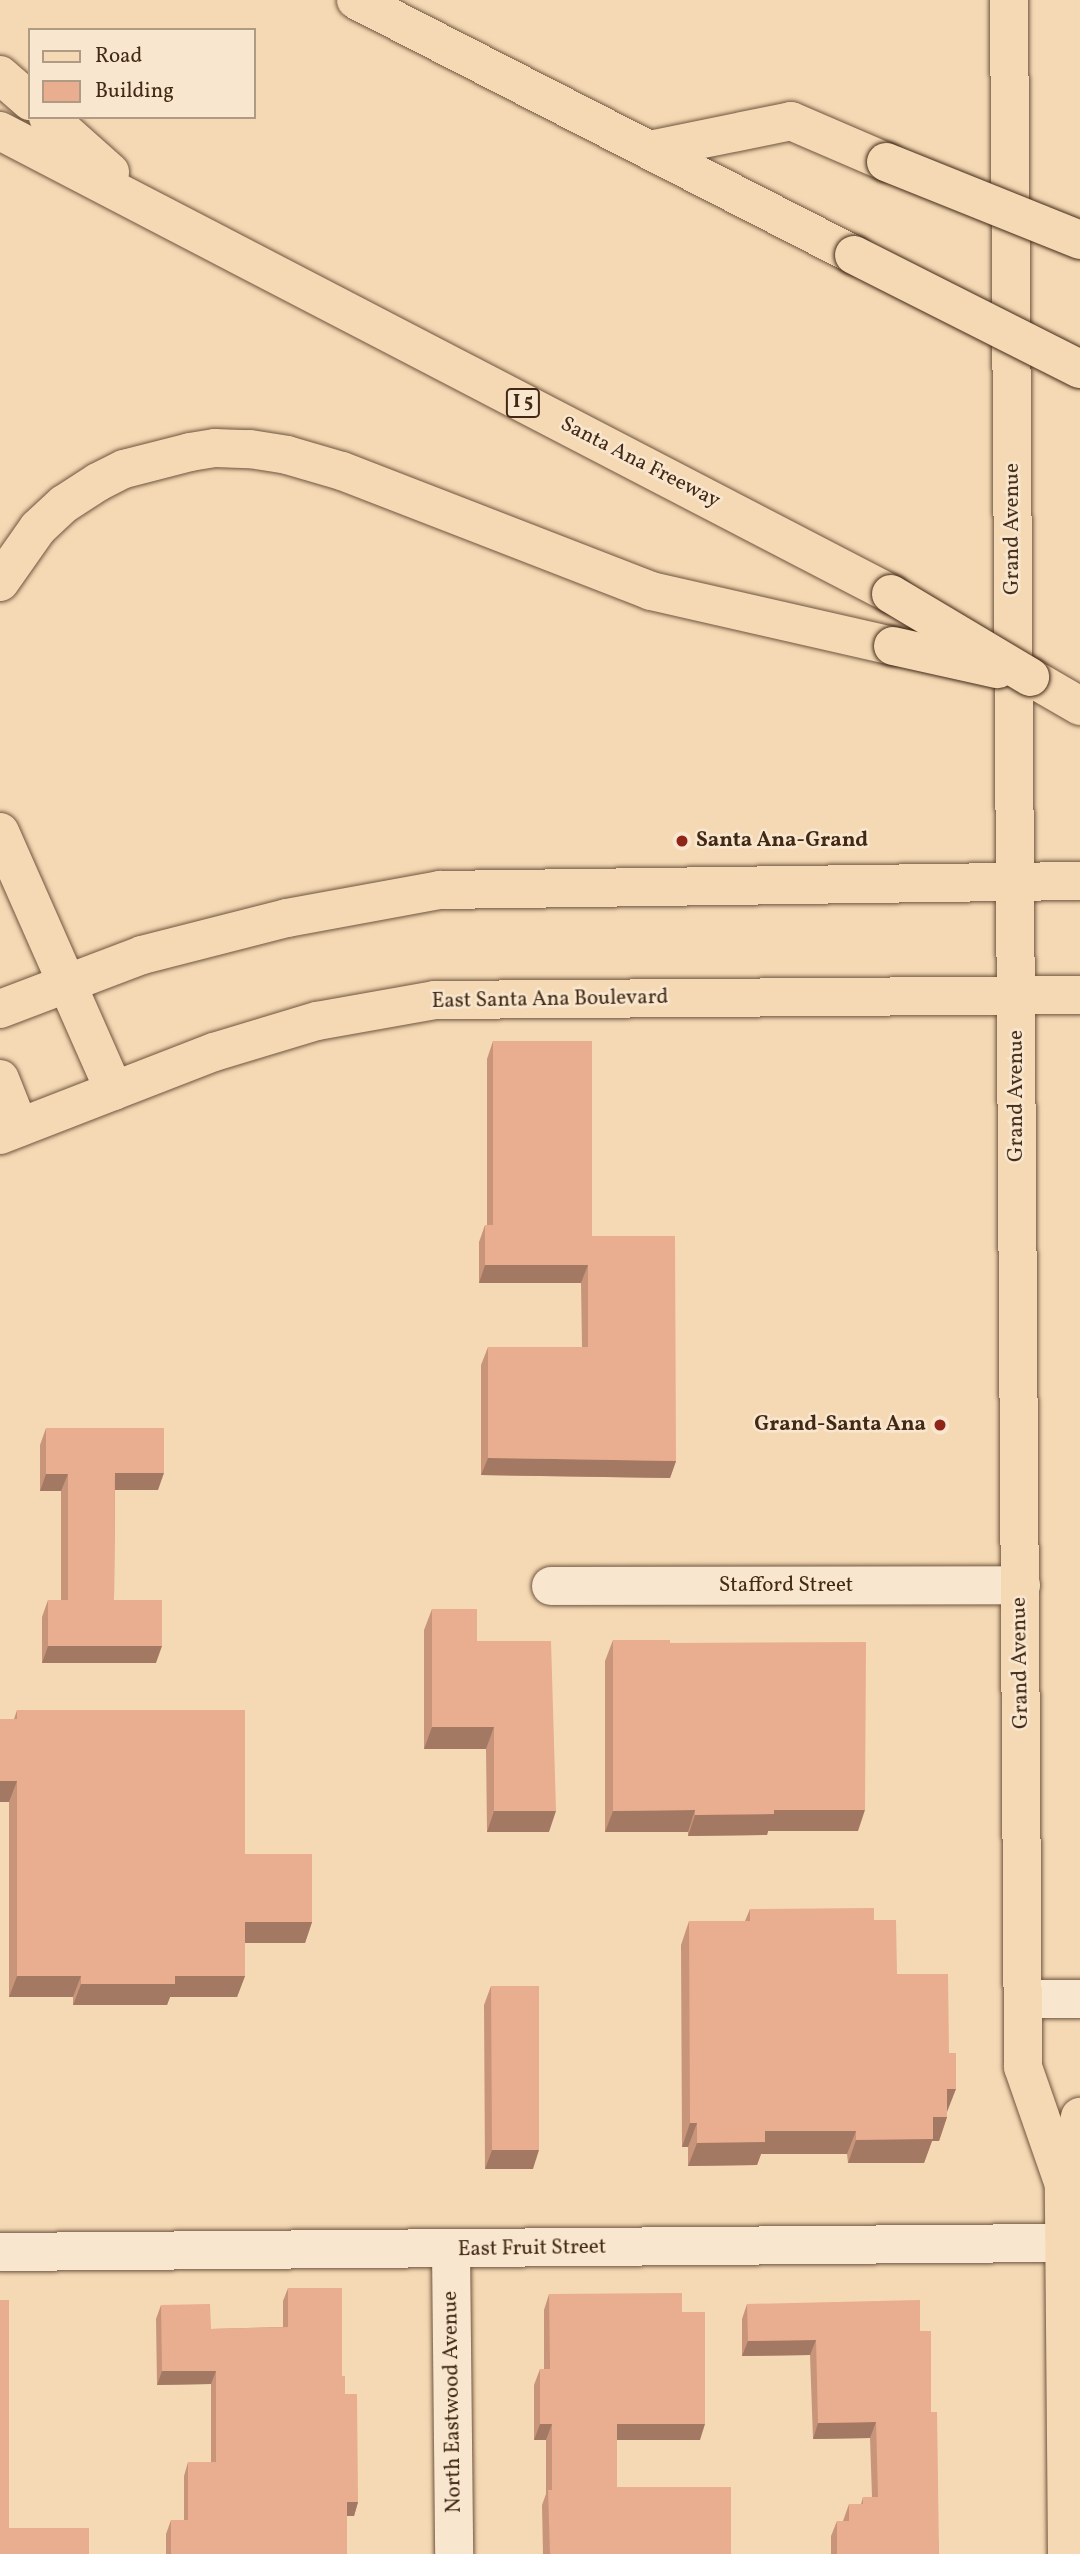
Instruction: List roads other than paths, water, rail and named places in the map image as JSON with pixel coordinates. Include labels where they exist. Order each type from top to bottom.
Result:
[{"type":"main road","points":[[356,0],[1080,369]]},
{"type":"main road","name":"Grand Avenue","points":[[1009,0],[1023,2067],[1064,2185]]},
{"type":"main road","points":[[0,75],[28,100]]},
{"type":"main road","name":"Santa Ana Freeway","points":[[50,119],[156,212]]},
{"type":"main road","points":[[649,150],[791,121],[1080,240]]},
{"type":"main road","name":"Santa Ana Freeway","points":[[0,131],[891,594],[1080,706]]},
{"type":"main road","points":[[0,582],[38,528],[64,504],[98,482],[124,469],[190,452],[215,448],[250,449],[287,455],[342,471],[651,591],[1030,677]]},
{"type":"main road","points":[[0,832],[114,1091]]},
{"type":"main road","points":[[0,1009],[142,955],[287,918],[440,890],[1080,881]]},
{"type":"main road","name":"East Santa Ana Boulevard","points":[[10,1131],[214,1052],[317,1021],[435,1000],[1080,995]]},
{"type":"main road","points":[[0,1079],[10,1131]]},
{"type":"main road","name":"Grand Avenue","points":[[1067,2554],[1064,2185],[1080,2117]]},
{"type":"street","name":"Stafford Street","points":[[551,1586],[1021,1586]]},
{"type":"street","points":[[1023,1999],[1080,1999]]},
{"type":"street","name":"East Fruit Street","points":[[0,2252],[1063,2243]]},
{"type":"street","name":"North Eastwood Avenue","points":[[451,2250],[454,2554]]},
{"type":"place","name":"Santa Ana-Grand","points":[[682,841]]},
{"type":"place","name":"Grand-Santa Ana","points":[[940,1425]]}]
